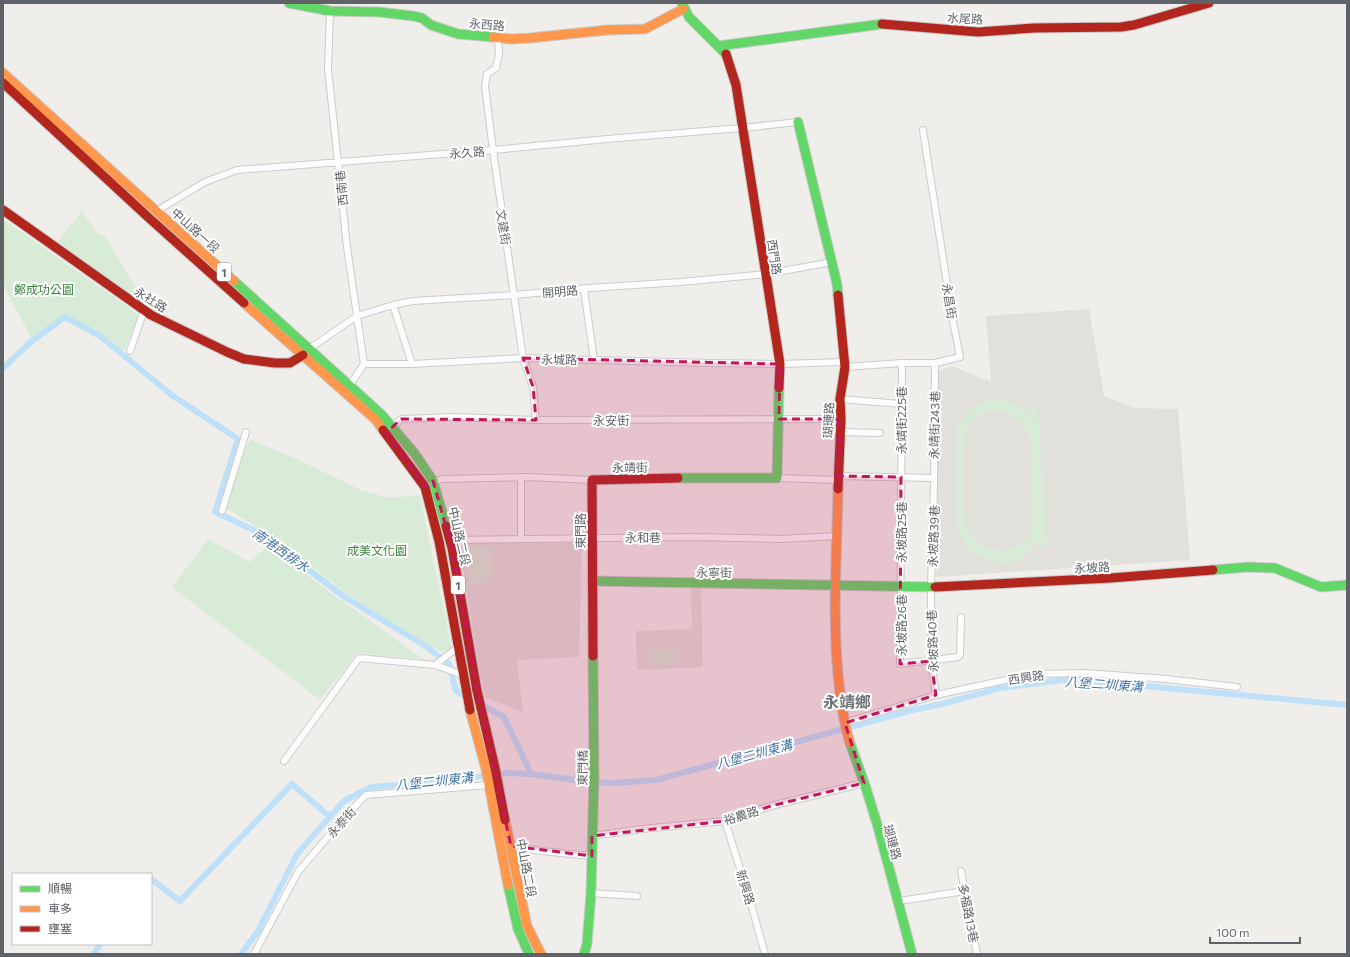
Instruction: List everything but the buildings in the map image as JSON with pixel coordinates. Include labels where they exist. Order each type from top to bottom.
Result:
[{"type":"street","name":"永西路","points":[[289,3],[330,11],[379,12],[413,16],[422,18],[431,25],[442,30],[458,34],[498,38],[530,38],[607,30],[645,29],[682,6]]},
{"type":"street","name":"水尾路","points":[[718,46],[882,24],[978,32],[1034,28],[1121,27],[1134,25],[1210,3]]},
{"type":"street","name":"西門路","points":[[682,6],[726,53],[736,85],[780,364],[777,478]]},
{"type":"street","name":"西南巷","points":[[330,11],[328,69],[347,247],[364,364]]},
{"type":"street","name":"文建街","points":[[498,38],[499,54],[496,68],[487,74],[485,86],[523,358],[533,387],[536,420]]},
{"type":"street","name":"中山路一段","points":[[3,73],[157,211],[376,420],[415,454],[433,481]]},
{"type":"street","name":"中山路一段","points":[[3,83],[149,218],[306,352],[350,386],[381,414],[389,430],[425,487]]},
{"type":"street","name":"永久路","points":[[149,218],[157,211],[205,182],[237,170],[493,150],[798,122]]},
{"type":"street","name":"瑚璉路","points":[[798,122],[837,284],[844,364],[840,400],[841,419],[835,585],[835,641],[840,690],[848,737],[864,783],[890,876],[899,901],[912,954]]},
{"type":"street","name":"永昌街","points":[[844,364],[935,363],[960,357],[952,316],[923,130]]},
{"type":"street","name":"永社路","points":[[3,210],[151,315],[227,352],[244,359],[275,363],[290,363],[306,352]]},
{"type":"street","name":"開明路","points":[[306,352],[357,316],[393,305],[413,301],[515,295],[681,282],[766,274],[832,262]]},
{"type":"street","points":[[584,289],[594,360]]},
{"type":"street","points":[[393,305],[412,364]]},
{"type":"street","points":[[130,351],[144,310]]},
{"type":"street","name":"永城路","points":[[364,364],[412,364],[523,358],[710,364],[844,364]]},
{"type":"street","name":"永靖街225巷","points":[[901,477],[902,363]]},
{"type":"street","name":"永靖街243巷","points":[[934,486],[935,363]]},
{"type":"street","points":[[350,386],[364,364]]},
{"type":"street","points":[[840,400],[902,404]]},
{"type":"street","name":"永安街","points":[[389,430],[401,419],[454,417],[536,420],[841,419]]},
{"type":"street","points":[[222,511],[246,432]]},
{"type":"street","points":[[840,432],[880,433]]},
{"type":"street","name":"永靖街","points":[[425,487],[433,481],[454,478],[528,477],[592,480],[691,478],[934,478]]},
{"type":"street","name":"永坡路25巷","points":[[901,477],[901,587]]},
{"type":"street","points":[[521,478],[521,539]]},
{"type":"street","name":"東門路","points":[[592,480],[592,581]]},
{"type":"street","name":"中山路二段","points":[[433,481],[450,540],[490,768]]},
{"type":"street","name":"永坡路39巷","points":[[931,586],[934,486]]},
{"type":"street","name":"中山路二段","points":[[425,487],[439,541],[463,675]]},
{"type":"street","name":"永和巷","points":[[450,540],[592,538],[781,539],[836,536]]},
{"type":"street","name":"永坡路","points":[[835,585],[901,587],[931,586],[1111,578],[1248,567],[1275,568],[1321,587],[1347,585]]},
{"type":"street","name":"永寧街","points":[[592,581],[835,585]]},
{"type":"street","name":"東門橋","points":[[584,954],[587,944],[591,893],[594,776],[592,581]]},
{"type":"street","name":"永坡路40巷","points":[[931,586],[931,661],[936,695]]},
{"type":"street","name":"永坡路26巷","points":[[901,587],[900,664],[931,661]]},
{"type":"street","points":[[931,661],[958,657],[960,655],[960,617]]},
{"type":"street","points":[[435,665],[458,647]]},
{"type":"street","points":[[284,761],[359,658],[435,665],[463,675]]},
{"type":"street","name":"西興路","points":[[845,723],[936,695],[1033,674],[1085,673],[1166,679],[1237,687]]},
{"type":"street","name":"1","points":[[463,675],[468,708],[490,768],[494,784]]},
{"type":"street","name":"裕農路","points":[[592,836],[642,829],[725,821],[771,806],[864,783]]},
{"type":"street","name":"中山路二段","points":[[494,784],[511,846],[527,926],[541,954]]},
{"type":"street","name":"中山路二段","points":[[494,784],[511,901],[518,929],[529,954]]},
{"type":"street","name":"永泰街","points":[[254,954],[298,872],[343,819],[366,795],[494,784]]},
{"type":"street","name":"新興路","points":[[725,821],[765,954]]},
{"type":"street","points":[[511,846],[541,851],[592,856]]},
{"type":"street","name":"多福路13巷","points":[[961,872],[977,954]]},
{"type":"street","points":[[899,901],[965,891]]},
{"type":"street","points":[[591,893],[637,896]]},
{"type":"highlighted area","points":[[523,358],[780,364],[779,419],[841,419],[838,476],[901,477],[900,664],[931,661],[936,695],[845,723],[864,783],[771,806],[725,821],[592,836],[592,856],[511,846],[477,691],[452,548],[433,481],[425,487],[386,433],[401,419],[536,420],[533,387]]},
{"type":"shaded area","points":[[1089,309],[1104,396],[1135,408],[1178,409],[1190,560],[936,577],[938,371],[952,366],[991,382],[986,316]]},
{"type":"shaded area","points":[[461,543],[582,543],[579,657],[517,660],[523,712],[485,697],[462,563]]},
{"type":"shaded area","points":[[691,585],[701,585],[703,667],[637,670],[636,631],[692,629]]},
{"type":"green space","points":[[82,211],[96,232],[106,237],[145,304],[57,243]]},
{"type":"green space","name":"鄭成功公園","points":[[3,219],[140,317],[122,354],[100,336],[65,317],[32,339],[3,285]]},
{"type":"green space","points":[[988,400],[1006,401],[1020,407],[1031,415],[1029,403],[1037,404],[1047,545],[1039,545],[1038,541],[1024,557],[1011,562],[1003,563],[982,558],[976,554],[965,544],[957,530],[957,427],[971,411],[978,405]],"holes":[[[993,410],[1000,411],[1019,419],[1030,435],[1033,523],[1030,535],[1026,541],[1006,550],[985,547],[972,536],[964,523],[964,436],[971,423],[983,414]]]},
{"type":"green space","name":"成美文化園","points":[[251,440],[303,462],[361,490],[389,498],[420,495],[452,650],[440,651],[353,599],[276,538],[227,509],[246,447]]},
{"type":"green space","points":[[208,539],[250,562],[270,543],[316,582],[423,659],[357,653],[320,700],[172,587]]},
{"type":"green space","points":[[468,546],[491,546],[490,582],[469,584]]},
{"type":"green space","points":[[653,650],[677,650],[679,655],[674,662],[654,663],[649,659],[649,656]]},
{"type":"waterway","name":"南港西排水","points":[[3,368],[32,341],[65,317],[100,336],[173,396],[238,439],[215,512],[262,534],[343,596],[427,647],[449,664],[456,691],[504,717],[531,774]]},
{"type":"waterway","name":"八堡二圳東溝","points":[[241,954],[258,931],[297,854],[344,801],[371,787],[445,781],[507,773],[531,774],[589,782],[613,783],[656,780],[913,710],[942,704],[1000,688],[1070,679],[1347,705]]},
{"type":"waterway","points":[[152,880],[180,901],[292,784],[330,817]]},
{"type":"waterway","points":[[94,954],[99,945]]},
{"type":"traffic: fast","points":[[289,3],[330,11],[379,12],[413,16],[422,18],[431,25],[458,34],[493,37]]},
{"type":"traffic: fast","points":[[682,3],[689,17],[726,54]]},
{"type":"traffic: fast","points":[[718,46],[882,24]]},
{"type":"traffic: fast","points":[[798,122],[837,284],[838,295]]},
{"type":"traffic: fast","points":[[234,281],[381,414],[415,454],[433,481],[446,526]]},
{"type":"traffic: fast","points":[[678,478],[777,478],[779,388]]},
{"type":"traffic: fast","points":[[1213,570],[1248,567],[1275,568],[1321,587],[1347,585]]},
{"type":"traffic: fast","points":[[592,581],[935,587]]},
{"type":"traffic: fast","points":[[584,954],[587,944],[591,893],[594,777],[593,656]]},
{"type":"traffic: fast","points":[[850,743],[878,827],[912,954]]},
{"type":"traffic: fast","points":[[508,885],[518,929],[529,954]]},
{"type":"traffic: slow","points":[[493,37],[511,39],[607,30],[645,29],[683,9]]},
{"type":"traffic: slow","points":[[3,73],[234,281]]},
{"type":"traffic: slow","points":[[244,303],[376,420],[383,430]]},
{"type":"traffic: slow","points":[[838,489],[835,598],[836,641],[841,703],[850,743]]},
{"type":"traffic: slow","points":[[470,710],[486,769],[508,885]]},
{"type":"traffic: slow","points":[[505,820],[527,926],[541,954]]},
{"type":"traffic: jam","points":[[882,24],[978,32],[1034,28],[1121,27],[1134,25],[1209,3]]},
{"type":"traffic: jam","points":[[726,54],[736,85],[780,364],[779,388]]},
{"type":"traffic: jam","points":[[3,83],[149,218],[244,303]]},
{"type":"traffic: jam","points":[[3,210],[151,315],[227,352],[244,359],[275,363],[290,363],[303,355]]},
{"type":"traffic: jam","points":[[838,295],[845,367],[840,399],[841,419],[838,489]]},
{"type":"traffic: jam","points":[[383,430],[425,487],[439,541],[470,710]]},
{"type":"traffic: jam","points":[[593,656],[592,480],[678,478]]},
{"type":"traffic: jam","points":[[446,526],[452,548],[477,691],[495,768],[505,820]]},
{"type":"traffic: jam","points":[[935,587],[1111,578],[1213,570]]},
{"type":"district","name":"永靖鄉","points":[[847,701]]}]
